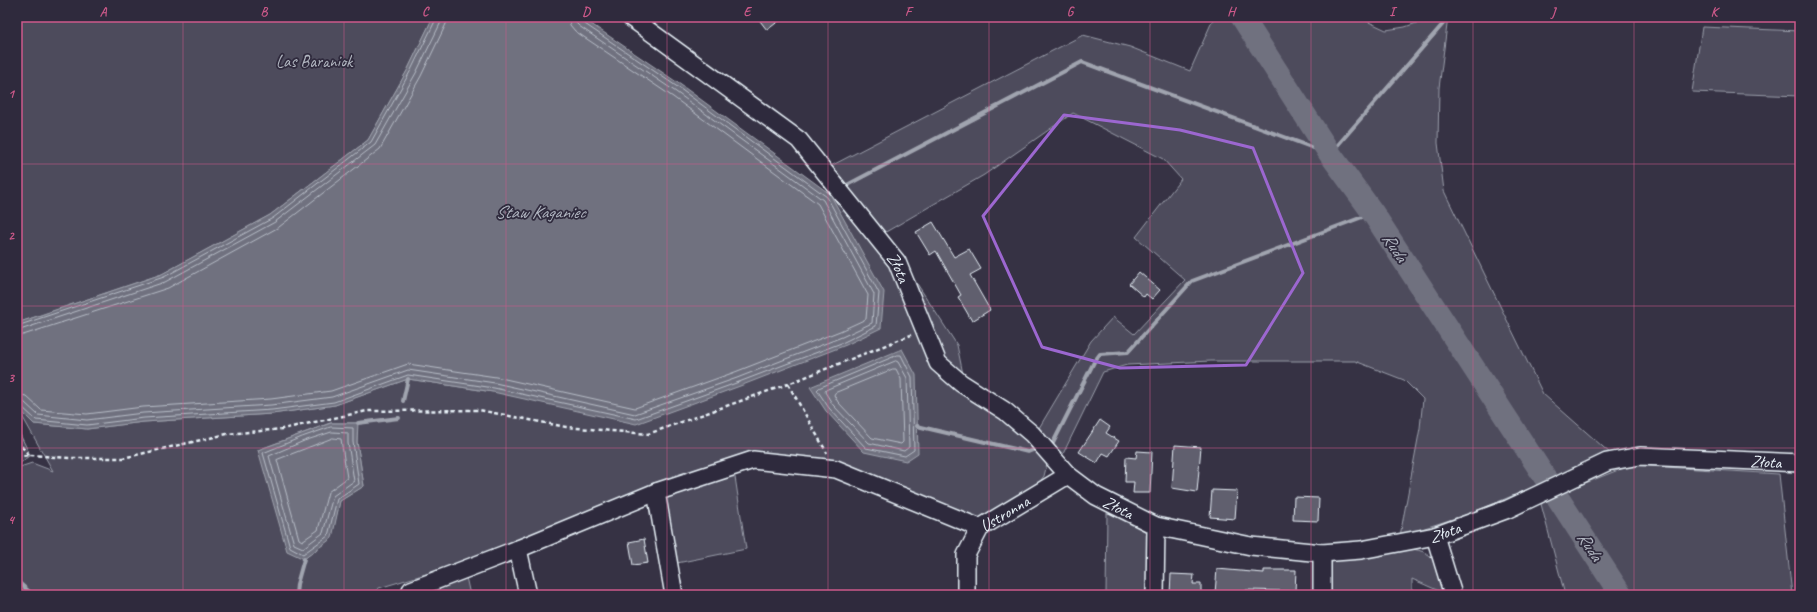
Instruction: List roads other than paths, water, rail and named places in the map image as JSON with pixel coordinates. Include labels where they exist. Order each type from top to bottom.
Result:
[{"type":"street","name":"Złota","points":[[630,17],[799,140],[897,262],[938,362],[961,383],[1005,411],[1032,434],[1068,475],[1096,496],[1156,526],[1181,533],[1251,546],[1322,553],[1361,550],[1435,536],[1508,509],[1588,470],[1613,461],[1640,456],[1800,463]]},
{"type":"street","points":[[412,595],[411,590],[518,549],[656,492],[753,460],[836,469],[980,528]]},
{"type":"street","name":"Ustronna","points":[[966,595],[966,555],[980,528],[1068,475]]},
{"type":"street","points":[[656,492],[674,595]]},
{"type":"street","points":[[1156,526],[1156,595]]},
{"type":"street","points":[[1435,536],[1453,595]]},
{"type":"street","points":[[518,549],[528,595]]},
{"type":"street","points":[[1322,553],[1322,595]]},
{"type":"water","name":"Staw Kaganiec","points":[[433,17],[581,17],[681,85],[830,194],[884,292],[881,328],[846,345],[636,424],[493,392],[408,379],[335,405],[272,414],[144,422],[87,429],[34,424],[17,407],[17,323],[162,274],[270,215],[368,140],[408,69]]},
{"type":"water","points":[[902,349],[916,375],[918,453],[906,461],[864,452],[826,411],[810,387]]},
{"type":"water","points":[[331,423],[358,423],[357,442],[364,486],[340,501],[332,538],[304,559],[287,551],[258,450]]},
{"type":"waterway","name":"Ruda","points":[[1242,17],[1330,154],[1373,213],[1546,479]]},
{"type":"waterway","points":[[847,185],[1082,62],[1330,154],[1449,17]]},
{"type":"waterway","points":[[1053,443],[1094,362],[1100,354],[1128,352],[1192,281],[1373,213]]},
{"type":"waterway","points":[[403,401],[408,379]]},
{"type":"waterway","points":[[358,423],[399,418]]},
{"type":"waterway","points":[[917,426],[1028,452],[1033,450]]},
{"type":"waterway","name":"Ruda","points":[[1558,498],[1621,595]]},
{"type":"waterway","points":[[296,595],[297,584],[304,559]]},
{"type":"waterway","points":[[17,581],[33,595]]},
{"type":"park label","name":"Las Baraniok","points":[[314,61]]}]
